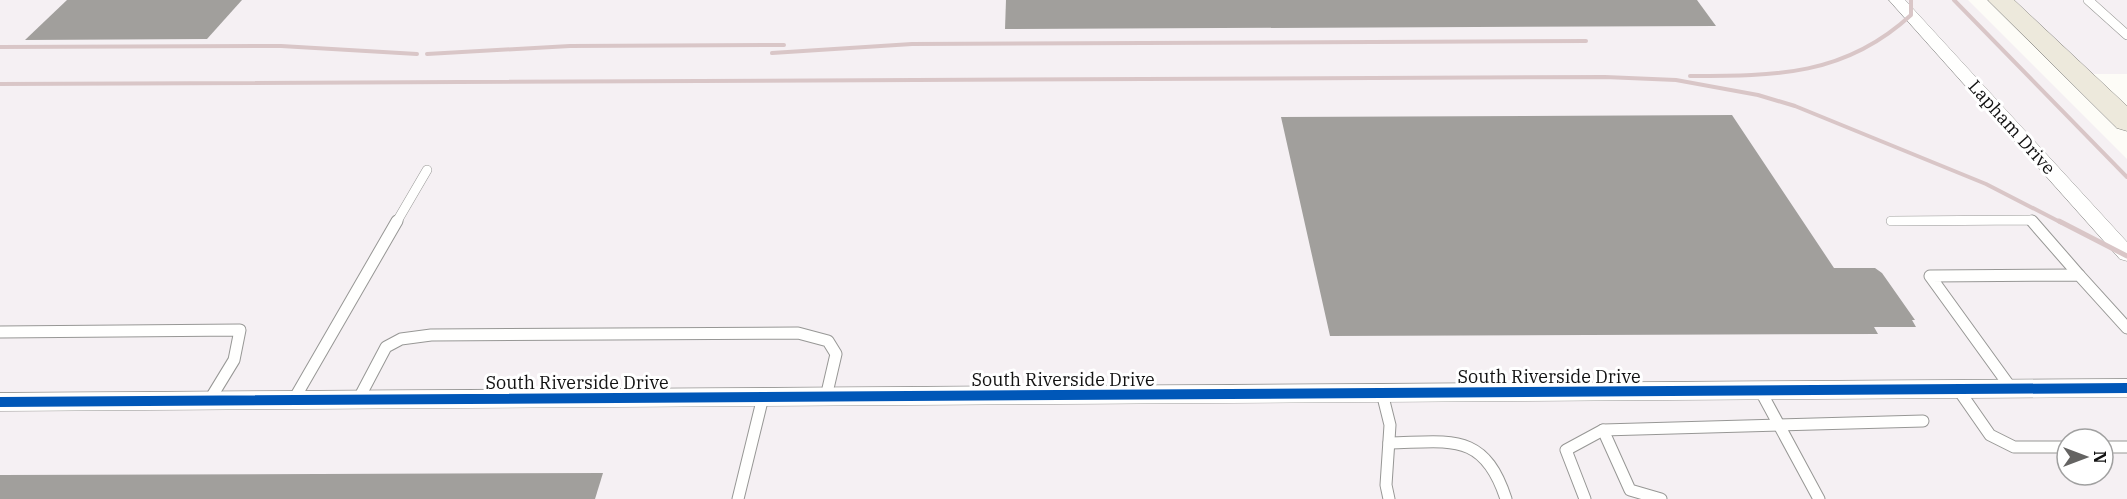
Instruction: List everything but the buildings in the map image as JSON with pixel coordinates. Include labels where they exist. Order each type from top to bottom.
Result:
[{"type":"main road","points":[[2000,0],[2127,122]]},
{"type":"street","name":"Lapham Drive","points":[[1897,0],[2127,254]]},
{"type":"street","name":"South Riverside Drive","points":[[0,402],[2127,388]]},
{"type":"lane","points":[[2088,0],[2127,35]]},
{"type":"lane","points":[[292,400],[427,170]]},
{"type":"lane","points":[[1892,221],[2031,220],[2127,328]]},
{"type":"lane","points":[[2011,388],[1930,276],[2079,275]]},
{"type":"lane","points":[[0,332],[240,330],[234,360],[209,401]]},
{"type":"lane","points":[[358,400],[386,347],[401,339],[431,335],[798,333],[828,341],[836,354],[826,397]]},
{"type":"lane","points":[[1958,389],[1990,435],[2014,447],[2055,447]]},
{"type":"lane","points":[[1760,390],[1819,499]]},
{"type":"lane","points":[[1382,393],[1390,425],[1386,485],[1389,499]]},
{"type":"lane","points":[[738,499],[763,398]]},
{"type":"lane","points":[[1585,499],[1566,450],[1603,430],[1779,423],[1923,421]]},
{"type":"lane","points":[[1603,430],[1630,490],[1661,499]]},
{"type":"lane","points":[[1389,443],[1454,444],[1477,450],[1499,478],[1506,499]]},
{"type":"shaded area","points":[[0,0],[1968,0],[2127,159],[2127,499],[0,499]]},
{"type":"shaded area","points":[[2013,0],[2127,0],[2127,74],[2089,74]]},
{"type":"railway","points":[[1690,76],[1780,73],[1835,61],[1861,50],[1886,35],[1911,15],[1911,0]]},
{"type":"railway","points":[[1954,0],[2127,177]]},
{"type":"railway","points":[[772,53],[912,44],[1586,41]]},
{"type":"railway","points":[[427,54],[570,46],[784,45]]},
{"type":"railway","points":[[0,47],[281,46],[417,54]]},
{"type":"railway","points":[[0,84],[1605,77],[1676,80],[1758,95],[1795,106],[1986,184],[2062,223]]},
{"type":"railway","points":[[2059,221],[2127,256]]},
{"type":"cycle path","points":[[0,402],[2127,388]]}]
